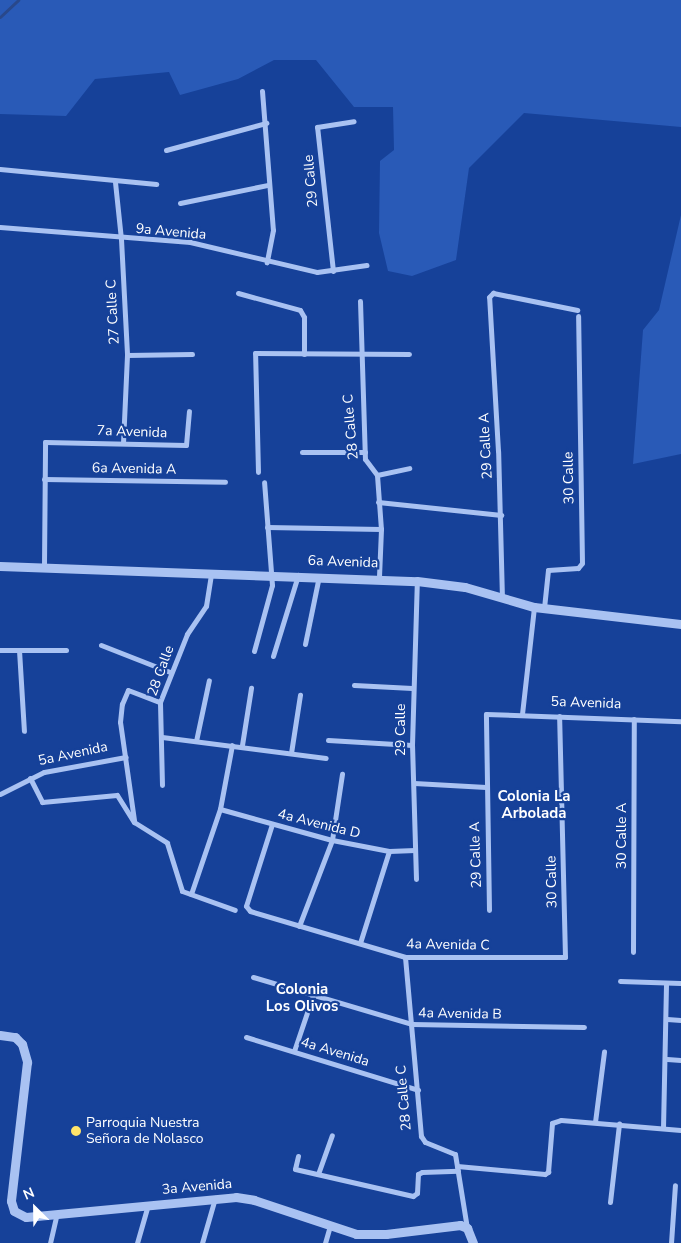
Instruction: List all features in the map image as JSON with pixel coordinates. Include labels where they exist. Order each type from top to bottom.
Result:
[{"type":"street","points":[[262,91],[266,123],[268,185],[273,233],[267,262]]},
{"type":"street","name":"29 Calle","points":[[333,271],[317,127],[354,121]]},
{"type":"street","points":[[166,150],[266,123]]},
{"type":"street","points":[[0,169],[115,182],[156,184]]},
{"type":"street","name":"27 Calle C","points":[[115,182],[121,239],[127,355],[123,442]]},
{"type":"street","points":[[180,203],[268,185]]},
{"type":"street","name":"9a Avenida","points":[[0,227],[121,239],[190,242],[312,272],[333,271],[368,265]]},
{"type":"street","name":"29 Calle A","points":[[502,599],[501,514],[489,297],[493,293],[576,310]]},
{"type":"street","points":[[238,294],[303,313],[304,354]]},
{"type":"street","name":"28 Calle C","points":[[360,301],[360,355],[365,452],[366,462],[377,475],[381,529],[378,577]]},
{"type":"street","name":"30 Calle","points":[[544,608],[548,570],[578,568],[582,563],[578,316]]},
{"type":"street","points":[[258,472],[255,353],[409,354]]},
{"type":"street","points":[[127,355],[192,354]]},
{"type":"street","name":"7a Avenida","points":[[44,479],[44,444],[48,441],[186,445],[189,411]]},
{"type":"street","points":[[302,452],[365,452]]},
{"type":"street","points":[[377,475],[409,468]]},
{"type":"street","points":[[44,479],[44,565]]},
{"type":"street","name":"6a Avenida A","points":[[44,479],[225,482]]},
{"type":"street","points":[[254,651],[272,585],[269,574],[268,527],[264,482]]},
{"type":"street","points":[[378,502],[501,514]]},
{"type":"street","points":[[268,527],[381,529]]},
{"type":"street","name":"6a Avenida","points":[[0,566],[44,565],[417,580],[465,587],[534,607],[681,624]]},
{"type":"street","name":"28 Calle","points":[[162,785],[160,702],[170,672],[187,634],[206,606],[211,573]]},
{"type":"street","points":[[272,656],[298,574]]},
{"type":"street","points":[[305,644],[319,575]]},
{"type":"street","name":"29 Calle","points":[[416,879],[412,688],[417,580]]},
{"type":"street","points":[[522,714],[534,607]]},
{"type":"street","points":[[101,645],[170,672]]},
{"type":"street","points":[[0,650],[66,650]]},
{"type":"street","points":[[19,650],[24,731]]},
{"type":"street","points":[[196,741],[209,680]]},
{"type":"street","points":[[354,685],[412,688]]},
{"type":"street","points":[[242,746],[251,688]]},
{"type":"street","points":[[134,822],[120,716],[128,690],[160,702]]},
{"type":"street","points":[[291,753],[300,695]]},
{"type":"street","name":"29 Calle A","points":[[489,910],[484,718],[490,712]]},
{"type":"street","name":"5a Avenida","points":[[490,712],[681,721]]},
{"type":"street","name":"30 Calle","points":[[559,716],[565,958]]},
{"type":"street","name":"30 Calle A","points":[[633,952],[634,719]]},
{"type":"street","points":[[162,737],[326,758]]},
{"type":"street","points":[[328,740],[412,745]]},
{"type":"street","points":[[191,894],[220,809],[232,745]]},
{"type":"street","name":"5a Avenida","points":[[0,794],[44,772],[126,757]]},
{"type":"street","points":[[299,926],[332,840],[342,774]]},
{"type":"street","points":[[30,778],[40,800],[45,802],[116,795],[134,822],[167,843],[180,887],[191,894],[235,910]]},
{"type":"street","points":[[414,783],[486,787]]},
{"type":"street","name":"4a Avenida D","points":[[220,809],[332,840],[388,851],[415,850]]},
{"type":"street","name":"4a Avenida C","points":[[272,824],[248,909],[405,957],[565,958]]},
{"type":"street","points":[[360,943],[388,851]]},
{"type":"street","name":"28 Calle C","points":[[405,957],[421,1136],[425,1142],[452,1151],[458,1169],[467,1228],[473,1243]]},
{"type":"street","name":"4a Avenida B","points":[[253,977],[412,1024],[584,1027]]},
{"type":"street","points":[[620,981],[681,983]]},
{"type":"street","points":[[662,1128],[667,1059],[666,983]]},
{"type":"street","points":[[294,1051],[313,995]]},
{"type":"street","points":[[666,1019],[681,1020]]},
{"type":"street","name":"3a Avenida","points":[[0,1034],[15,1037],[22,1044],[28,1062],[11,1201],[14,1211],[26,1217],[56,1216],[215,1197],[254,1200],[356,1234],[386,1234],[460,1225],[467,1228]]},
{"type":"street","name":"4a Avenida","points":[[246,1037],[418,1090]]},
{"type":"street","points":[[596,1122],[604,1052]]},
{"type":"street","points":[[667,1059],[681,1060]]},
{"type":"street","points":[[298,1156],[295,1169],[413,1196],[417,1193],[418,1174],[422,1172],[458,1169],[540,1174],[548,1172],[552,1124],[561,1120],[681,1130]]},
{"type":"street","points":[[610,1202],[618,1124]]},
{"type":"street","points":[[318,1174],[332,1135]]},
{"type":"street","points":[[671,1243],[675,1185]]},
{"type":"street","points":[[202,1243],[215,1197]]},
{"type":"street","points":[[136,1243],[148,1205]]},
{"type":"street","points":[[50,1243],[56,1216]]},
{"type":"street","points":[[325,1243],[330,1226]]},
{"type":"shaded area","points":[[0,0],[681,0],[681,127],[524,113],[469,168],[456,260],[412,276],[388,271],[379,233],[380,161],[394,150],[393,107],[354,107],[316,60],[274,60],[238,79],[180,95],[169,72],[95,79],[66,116],[0,114]]},
{"type":"shaded area","points":[[681,215],[681,454],[633,464],[643,330],[659,310]]},
{"type":"waterway","points":[[0,17],[18,0]]},
{"type":"place","name":"Parroquia Nuestra Señora de Nolasco","points":[[76,1131]]},
{"type":"district","name":"Colonia La Arbolada","points":[[534,804]]},
{"type":"district","name":"Colonia Los Olivos","points":[[302,998]]}]
